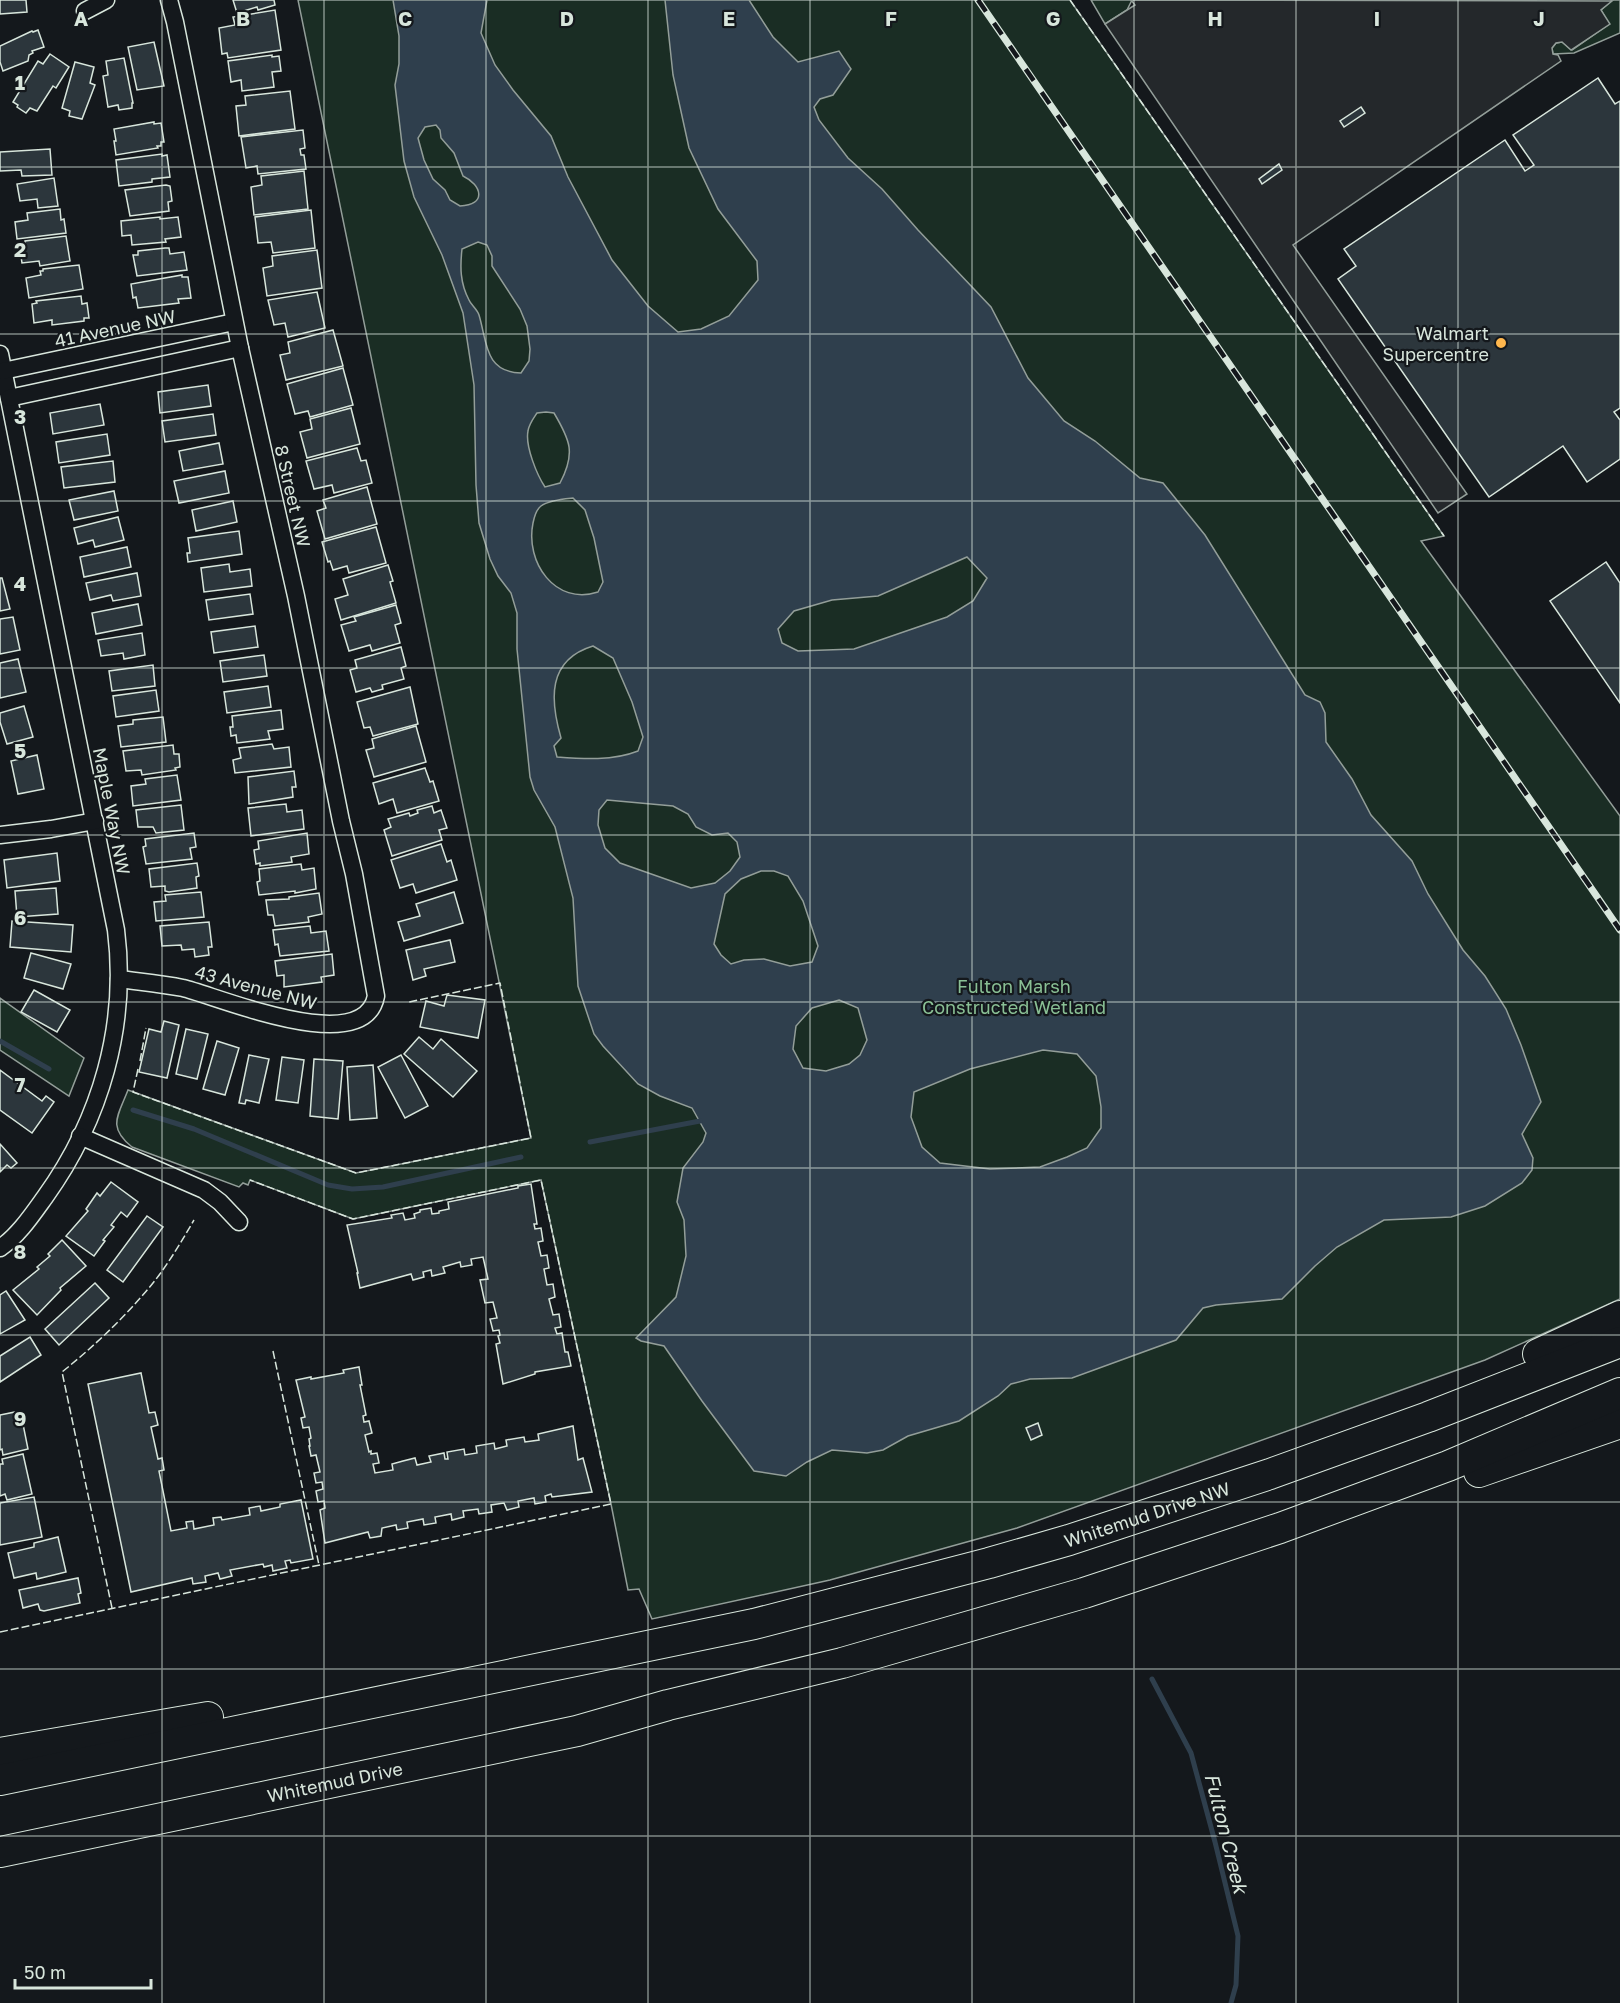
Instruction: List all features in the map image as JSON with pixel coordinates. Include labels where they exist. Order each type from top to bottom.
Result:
[{"type":"highway","points":[[1270,1474],[1620,1316]]},
{"type":"highway","name":"Whitemud Drive NW","points":[[587,1657],[799,1613],[1070,1540],[1270,1474],[1428,1417],[1620,1342]]},
{"type":"highway","points":[[1280,1528],[1448,1466],[1620,1393]]},
{"type":"highway","points":[[1280,1528],[1490,1469],[1620,1423]]},
{"type":"highway","name":"Whitemud Drive","points":[[0,1852],[577,1731],[668,1705],[842,1663],[1084,1593],[1280,1528]]},
{"type":"highway","points":[[0,1753],[587,1657]]},
{"type":"highway","points":[[0,1780],[587,1657]]},
{"type":"highway","points":[[0,1873],[233,1818],[399,1770]]},
{"type":"street","points":[[85,11],[106,0]]},
{"type":"street","name":"8 Street NW","points":[[169,0],[234,322],[296,596],[341,821],[354,874],[374,978],[374,1002]]},
{"type":"street","name":"41 Avenue NW","points":[[3,371],[234,322]]},
{"type":"street","points":[[9,398],[240,348]]},
{"type":"street","name":"Maple Way NW","points":[[0,354],[116,930],[119,979],[115,1031],[96,1106],[48,1193],[30,1218],[0,1248]]},
{"type":"street","points":[[0,835],[95,821]]},
{"type":"street","name":"43 Avenue NW","points":[[119,979],[185,989],[283,1018],[321,1024],[344,1023],[359,1018],[371,1010],[374,1002]]},
{"type":"street","points":[[80,1136],[204,1190],[220,1202],[239,1222]]},
{"type":"green space","name":"Fulton Marsh Constructed Wetland","points":[[298,0],[1070,0],[1444,536],[1421,541],[1620,816],[1620,1299],[1485,1360],[1017,1528],[830,1580],[652,1619],[639,1589],[628,1590],[541,1180],[353,1219],[250,1180],[248,1185],[243,1183],[239,1187],[132,1147],[124,1140],[119,1133],[117,1121],[128,1090],[356,1173],[531,1138]]},
{"type":"green space","points":[[1091,0],[1132,0],[1127,10],[1105,24]]},
{"type":"green space","points":[[1612,0],[1620,0],[1620,33],[1574,53],[1553,54],[1552,48],[1556,43],[1562,42],[1572,50],[1609,24],[1601,10]]},
{"type":"green space","points":[[0,998],[84,1058],[69,1096],[0,1050]]},
{"type":"shaded area","points":[[1131,0],[1612,1],[1601,10],[1610,24],[1571,50],[1562,42],[1556,43],[1552,48],[1553,54],[1558,55],[1561,61],[1293,245],[1467,494],[1438,513],[1105,24],[1135,5]]},
{"type":"water","name":"Fulton Marsh Constructed Wetland","points":[[393,0],[487,0],[481,33],[495,65],[551,136],[568,177],[612,260],[648,306],[678,332],[701,329],[729,316],[758,280],[757,261],[718,209],[689,148],[673,75],[665,0],[749,0],[773,37],[798,62],[839,51],[851,69],[833,95],[820,99],[814,107],[819,120],[848,158],[882,189],[991,307],[1028,378],[1064,421],[1095,441],[1140,478],[1163,483],[1205,535],[1305,695],[1320,702],[1325,713],[1326,742],[1352,779],[1371,815],[1412,861],[1428,894],[1463,950],[1485,976],[1506,1009],[1541,1102],[1522,1134],[1533,1158],[1532,1170],[1522,1183],[1485,1206],[1451,1217],[1384,1220],[1337,1247],[1282,1299],[1203,1308],[1176,1340],[1072,1378],[1030,1379],[1011,1384],[998,1396],[959,1421],[908,1436],[883,1450],[867,1453],[832,1450],[807,1462],[786,1476],[754,1471],[664,1346],[636,1338],[676,1297],[686,1256],[684,1220],[677,1202],[683,1168],[703,1142],[706,1133],[692,1108],[660,1096],[638,1084],[603,1046],[594,1034],[578,986],[573,898],[555,827],[534,790],[530,777],[517,649],[517,613],[511,593],[498,576],[490,559],[479,523],[474,385],[463,313],[442,255],[414,197],[404,161],[395,85],[399,64],[399,36]],"holes":[[[436,125],[440,130],[441,138],[454,153],[463,176],[478,189],[479,194],[475,202],[460,206],[450,200],[445,190],[433,179],[424,160],[418,138],[425,127]],[[478,242],[487,245],[492,256],[492,266],[520,309],[527,326],[530,349],[529,361],[521,373],[500,367],[489,353],[479,315],[464,287],[461,275],[462,249]],[[537,413],[554,413],[564,431],[569,455],[560,483],[545,487],[535,468],[528,444],[531,422]],[[573,498],[585,510],[594,538],[603,582],[598,592],[583,595],[569,593],[556,587],[539,566],[532,538],[534,519],[541,506],[561,499]],[[967,557],[987,578],[973,601],[947,617],[854,649],[798,651],[782,643],[778,629],[794,611],[832,600],[878,596]],[[593,646],[613,658],[632,702],[643,737],[638,751],[608,758],[557,757],[554,746],[561,738],[554,696],[560,671],[578,652]],[[607,800],[673,806],[688,814],[696,827],[712,835],[728,833],[737,842],[740,857],[730,871],[715,883],[691,888],[620,863],[605,848],[598,825],[599,810]],[[761,871],[774,871],[788,876],[803,901],[818,946],[812,962],[790,966],[764,959],[744,960],[731,964],[714,944],[725,894],[741,879]],[[839,1000],[858,1008],[867,1040],[860,1055],[849,1064],[826,1071],[803,1068],[793,1049],[796,1026],[812,1008]],[[1043,1050],[1077,1054],[1096,1076],[1101,1107],[1101,1128],[1087,1148],[1040,1167],[990,1169],[940,1163],[922,1147],[911,1117],[914,1092],[970,1069]]]},
{"type":"building","points":[[0,0],[26,0],[27,12],[0,14]]},
{"type":"building","points":[[233,0],[274,0],[275,5],[237,13]]},
{"type":"building","points":[[275,10],[281,50],[228,58],[227,53],[222,54],[219,28],[235,25],[233,17]]},
{"type":"building","points":[[38,30],[44,47],[32,51],[28,61],[3,71],[0,62],[0,46]]},
{"type":"building","points":[[154,42],[164,86],[137,90],[128,47]]},
{"type":"building","points":[[50,54],[69,67],[56,88],[53,86],[37,111],[30,108],[26,113],[13,102],[38,61],[43,64]]},
{"type":"building","points":[[272,55],[272,57],[279,56],[281,71],[272,72],[274,87],[242,91],[241,80],[231,82],[228,61]]},
{"type":"building","points":[[124,58],[133,103],[132,108],[119,110],[118,105],[108,107],[103,76],[108,75],[106,61]]},
{"type":"building","points":[[75,62],[94,67],[90,83],[95,85],[82,119],[69,116],[70,111],[62,108]]},
{"type":"building","name":"Walmart Supercentre","points":[[1598,78],[1615,104],[1620,101],[1620,408],[1614,412],[1620,420],[1620,459],[1587,482],[1563,446],[1489,497],[1338,279],[1356,266],[1344,249],[1505,140],[1525,171],[1534,165],[1513,135]]},
{"type":"building","points":[[290,91],[295,129],[239,136],[236,106],[246,105],[245,96]]},
{"type":"building","points":[[1361,107],[1365,113],[1344,127],[1340,121]]},
{"type":"building","points":[[154,122],[154,124],[161,123],[164,142],[161,142],[161,146],[116,155],[114,129]]},
{"type":"building","points":[[303,130],[305,148],[300,149],[301,155],[304,155],[306,169],[258,174],[257,166],[246,168],[241,137]]},
{"type":"building","points":[[50,149],[52,175],[22,176],[21,170],[0,171],[0,152]]},
{"type":"building","points":[[162,154],[162,156],[167,155],[170,177],[119,186],[116,160]]},
{"type":"building","points":[[1279,164],[1282,170],[1262,184],[1259,179]]},
{"type":"building","points":[[304,171],[308,209],[254,215],[251,187],[262,185],[261,176]]},
{"type":"building","points":[[54,178],[58,206],[38,208],[37,199],[20,201],[17,184]]},
{"type":"building","points":[[170,186],[172,201],[168,202],[169,211],[130,216],[125,190]]},
{"type":"building","points":[[60,209],[66,233],[17,239],[15,222],[28,220],[27,213]]},
{"type":"building","points":[[311,210],[315,248],[273,253],[271,242],[258,243],[255,217]]},
{"type":"building","points":[[160,217],[160,219],[178,217],[181,237],[165,239],[166,242],[132,245],[131,235],[122,236],[121,221]]},
{"type":"building","points":[[66,236],[70,261],[40,266],[39,261],[22,263],[19,243]]},
{"type":"building","points":[[169,248],[170,254],[184,252],[187,270],[137,276],[133,255],[138,255],[138,251]]},
{"type":"building","points":[[317,250],[322,288],[267,296],[263,268],[273,266],[272,256]]},
{"type":"building","points":[[79,265],[83,289],[29,298],[26,278],[41,275],[40,271],[43,269]]},
{"type":"building","points":[[182,275],[182,277],[188,277],[191,298],[178,299],[179,303],[138,308],[136,297],[133,298],[131,284]]},
{"type":"building","points":[[317,292],[325,328],[288,337],[285,323],[274,325],[268,300]]},
{"type":"building","points":[[81,296],[82,304],[87,303],[89,318],[84,318],[84,321],[52,325],[52,320],[34,323],[32,304],[37,303],[36,301]]},
{"type":"building","points":[[333,330],[343,366],[286,380],[280,355],[290,353],[288,342]]},
{"type":"building","points":[[343,368],[353,405],[310,417],[308,411],[295,414],[287,384]]},
{"type":"building","points":[[208,385],[211,406],[160,413],[158,392]]},
{"type":"building","points":[[100,404],[104,425],[53,434],[50,413]]},
{"type":"building","points":[[351,408],[360,444],[307,458],[300,432],[312,429],[310,419]]},
{"type":"building","points":[[213,414],[216,435],[165,442],[162,421]]},
{"type":"building","points":[[107,434],[110,455],[59,463],[56,442]]},
{"type":"building","points":[[219,443],[223,464],[183,471],[179,451]]},
{"type":"building","points":[[357,448],[361,461],[366,460],[372,483],[334,493],[332,485],[314,489],[306,461]]},
{"type":"building","points":[[113,461],[115,482],[64,488],[61,467]]},
{"type":"building","points":[[225,471],[229,493],[179,503],[174,481]]},
{"type":"building","points":[[367,487],[377,524],[325,539],[317,511],[326,508],[323,500]]},
{"type":"building","points":[[114,491],[118,511],[74,520],[69,500]]},
{"type":"building","points":[[233,501],[237,522],[196,531],[192,510]]},
{"type":"building","points":[[118,517],[124,540],[95,547],[93,540],[78,544],[74,528]]},
{"type":"building","points":[[376,527],[386,563],[349,573],[347,566],[333,570],[322,542]]},
{"type":"building","points":[[239,531],[242,554],[188,562],[187,553],[190,553],[188,538]]},
{"type":"building","points":[[127,547],[131,567],[84,577],[80,557]]},
{"type":"building","points":[[1606,562],[1620,583],[1620,703],[1550,601]]},
{"type":"building","points":[[229,564],[230,572],[250,569],[252,586],[204,592],[201,568]]},
{"type":"building","points":[[388,565],[396,603],[341,620],[335,599],[348,595],[343,579]]},
{"type":"building","points":[[137,573],[141,596],[113,601],[111,595],[90,600],[86,583]]},
{"type":"building","points":[[0,578],[2,578],[10,609],[0,611]]},
{"type":"building","points":[[250,594],[253,614],[209,620],[206,600]]},
{"type":"building","points":[[138,604],[142,625],[96,634],[92,613]]},
{"type":"building","points":[[396,605],[401,623],[395,625],[400,643],[372,651],[370,645],[349,651],[341,625],[356,621],[354,617]]},
{"type":"building","points":[[13,617],[20,650],[0,654],[0,619]]},
{"type":"building","points":[[255,626],[258,647],[214,653],[211,632]]},
{"type":"building","points":[[142,633],[145,655],[124,659],[123,653],[101,656],[98,640]]},
{"type":"building","points":[[401,647],[406,666],[401,668],[404,679],[382,685],[383,689],[372,692],[370,688],[356,692],[350,670],[357,668],[355,660]]},
{"type":"building","points":[[264,655],[267,676],[223,682],[220,661]]},
{"type":"building","points":[[18,659],[26,692],[0,698],[0,663]]},
{"type":"building","points":[[153,665],[155,686],[112,691],[109,671]]},
{"type":"building","points":[[268,686],[271,707],[227,713],[224,692]]},
{"type":"building","points":[[410,687],[418,724],[373,736],[370,727],[364,728],[357,702]]},
{"type":"building","points":[[156,690],[159,711],[116,717],[113,696]]},
{"type":"building","points":[[24,706],[33,737],[7,744],[0,722],[0,713]]},
{"type":"building","points":[[281,710],[283,729],[268,731],[270,739],[237,743],[236,735],[231,736],[232,716]]},
{"type":"building","points":[[163,717],[166,742],[121,747],[118,726],[133,724],[133,720]]},
{"type":"building","points":[[416,726],[426,762],[374,777],[366,750],[374,748],[372,739]]},
{"type":"building","points":[[272,744],[274,749],[289,747],[291,767],[235,773],[233,760],[241,758],[239,748]]},
{"type":"building","points":[[173,745],[174,754],[179,754],[180,767],[175,768],[176,770],[142,775],[141,770],[126,771],[123,751]]},
{"type":"building","points":[[37,755],[44,789],[18,794],[11,761]]},
{"type":"building","points":[[425,768],[430,782],[433,781],[439,801],[397,813],[393,799],[379,804],[373,783]]},
{"type":"building","points":[[294,771],[296,787],[292,787],[293,797],[249,804],[248,777]]},
{"type":"building","points":[[177,775],[181,800],[133,806],[131,786],[146,784],[145,779]]},
{"type":"building","points":[[286,804],[287,812],[302,810],[304,829],[251,836],[248,808]]},
{"type":"building","points":[[181,805],[184,830],[156,833],[153,827],[138,827],[136,810]]},
{"type":"building","points":[[432,806],[434,813],[441,810],[447,828],[439,830],[442,840],[392,856],[384,830],[391,827],[388,819],[409,813],[410,816],[418,813],[417,810]]},
{"type":"building","points":[[194,833],[196,847],[190,848],[192,859],[146,864],[143,847],[146,846],[145,839]]},
{"type":"building","points":[[307,833],[309,854],[291,857],[292,862],[260,866],[260,863],[256,864],[254,850],[259,849],[258,841]]},
{"type":"building","points":[[441,844],[447,862],[451,860],[457,880],[416,893],[413,884],[400,888],[391,860]]},
{"type":"building","points":[[57,853],[60,881],[7,888],[4,860]]},
{"type":"building","points":[[197,863],[199,876],[196,877],[197,888],[169,892],[165,891],[165,886],[151,887],[149,869]]},
{"type":"building","points":[[301,864],[302,870],[314,868],[316,889],[259,895],[257,882],[260,881],[259,869]]},
{"type":"building","points":[[56,888],[58,914],[17,917],[15,891]]},
{"type":"building","points":[[201,892],[204,917],[156,921],[154,902],[166,901],[165,895]]},
{"type":"building","points":[[454,892],[463,923],[404,941],[398,922],[420,916],[416,904]]},
{"type":"building","points":[[319,893],[322,914],[308,917],[309,922],[275,926],[273,915],[268,915],[266,900],[289,899],[289,897]]},
{"type":"building","points":[[12,921],[73,925],[71,952],[10,947]]},
{"type":"building","points":[[209,922],[212,947],[208,947],[209,955],[195,957],[194,949],[182,950],[181,945],[162,946],[160,926]]},
{"type":"building","points":[[310,926],[311,933],[326,931],[329,951],[280,956],[278,944],[275,945],[273,930]]},
{"type":"building","points":[[450,940],[455,962],[424,969],[426,976],[413,980],[406,950]]},
{"type":"building","points":[[31,953],[71,964],[63,989],[24,978]]},
{"type":"building","points":[[332,954],[334,975],[321,977],[322,982],[284,987],[284,975],[277,976],[275,961]]},
{"type":"building","points":[[34,990],[70,1010],[57,1032],[21,1012]]},
{"type":"building","points":[[447,995],[485,1000],[478,1038],[420,1027],[426,1001],[444,1006]]},
{"type":"building","points":[[164,1021],[179,1025],[167,1078],[139,1072],[149,1029],[161,1032]]},
{"type":"building","points":[[186,1029],[208,1034],[197,1079],[176,1074]]},
{"type":"building","points":[[419,1037],[433,1049],[441,1039],[477,1071],[453,1097],[404,1054]]},
{"type":"building","points":[[217,1041],[239,1048],[225,1095],[203,1089]]},
{"type":"building","points":[[249,1055],[269,1059],[259,1103],[246,1100],[245,1104],[239,1103]]},
{"type":"building","points":[[401,1055],[428,1106],[405,1118],[378,1067]]},
{"type":"building","points":[[282,1057],[304,1060],[298,1103],[276,1100]]},
{"type":"building","points":[[314,1059],[343,1061],[338,1119],[310,1116]]},
{"type":"building","points":[[373,1065],[377,1118],[350,1120],[347,1067]]},
{"type":"building","points":[[0,1070],[42,1101],[46,1096],[54,1102],[32,1133],[0,1110]]},
{"type":"building","points":[[0,1144],[17,1163],[11,1168],[7,1165],[0,1172]]},
{"type":"building","points":[[111,1182],[138,1202],[127,1217],[121,1212],[111,1225],[114,1227],[94,1256],[66,1236],[88,1211],[86,1209],[97,1193],[100,1196]]},
{"type":"building","points":[[531,1184],[537,1224],[534,1224],[535,1229],[541,1228],[543,1241],[538,1242],[541,1256],[547,1255],[549,1268],[544,1269],[547,1285],[553,1284],[555,1297],[549,1299],[553,1315],[559,1314],[561,1327],[555,1328],[557,1334],[562,1333],[565,1352],[568,1352],[571,1366],[535,1372],[535,1374],[503,1384],[496,1344],[500,1343],[499,1330],[493,1331],[490,1319],[497,1318],[493,1302],[485,1303],[480,1280],[488,1279],[483,1257],[471,1259],[472,1265],[461,1267],[460,1262],[443,1267],[445,1273],[432,1276],[431,1270],[423,1272],[424,1277],[413,1280],[411,1274],[360,1288],[347,1225],[392,1218],[391,1215],[403,1213],[405,1220],[415,1218],[414,1214],[420,1210],[431,1208],[432,1214],[439,1213],[439,1211],[449,1209],[448,1202]]},
{"type":"building","points":[[147,1216],[163,1227],[123,1282],[107,1270]]},
{"type":"building","points":[[62,1240],[86,1266],[60,1288],[61,1290],[37,1315],[13,1290],[39,1269],[37,1267],[50,1256],[48,1254]]},
{"type":"building","points":[[95,1283],[109,1298],[59,1345],[45,1329]]},
{"type":"building","points":[[6,1291],[25,1320],[0,1334],[0,1295]]},
{"type":"building","points":[[30,1337],[41,1355],[0,1382],[0,1356]]},
{"type":"building","points":[[359,1367],[366,1415],[363,1416],[364,1422],[369,1421],[372,1433],[365,1435],[369,1452],[377,1453],[379,1463],[373,1464],[375,1473],[393,1470],[392,1464],[415,1458],[417,1465],[431,1462],[429,1456],[444,1453],[445,1459],[448,1459],[447,1452],[464,1449],[465,1455],[477,1453],[476,1446],[494,1443],[495,1449],[507,1446],[506,1440],[524,1437],[525,1442],[539,1440],[538,1434],[573,1426],[578,1460],[583,1458],[592,1492],[552,1497],[551,1494],[545,1496],[546,1502],[535,1504],[534,1498],[518,1501],[519,1507],[507,1510],[504,1503],[491,1505],[492,1512],[479,1514],[478,1509],[463,1511],[464,1517],[452,1520],[451,1514],[435,1517],[436,1523],[424,1525],[423,1519],[407,1522],[408,1528],[397,1530],[396,1525],[382,1528],[381,1536],[370,1538],[368,1532],[325,1543],[320,1510],[325,1508],[324,1501],[318,1502],[316,1491],[323,1489],[322,1482],[316,1483],[314,1473],[320,1472],[316,1455],[311,1456],[309,1427],[303,1428],[301,1418],[305,1417],[296,1380],[344,1373],[343,1370]]},
{"type":"building","points":[[141,1373],[149,1413],[155,1412],[158,1425],[151,1427],[158,1459],[162,1458],[164,1470],[159,1471],[171,1531],[187,1528],[186,1522],[193,1521],[194,1529],[214,1525],[213,1518],[221,1517],[222,1520],[250,1515],[249,1508],[260,1506],[261,1511],[301,1500],[313,1559],[291,1563],[290,1560],[285,1561],[287,1568],[273,1571],[272,1565],[264,1567],[263,1564],[230,1570],[232,1576],[220,1579],[218,1573],[205,1576],[206,1582],[193,1584],[192,1578],[131,1592],[88,1384]]},
{"type":"building","points":[[15,1412],[16,1420],[22,1419],[28,1449],[3,1455],[2,1449],[0,1450],[0,1415]]},
{"type":"building","points":[[1038,1423],[1042,1435],[1031,1440],[1026,1428]]},
{"type":"building","points":[[23,1454],[32,1494],[7,1500],[5,1494],[0,1496],[0,1464],[3,1464],[2,1459]]},
{"type":"building","points":[[34,1497],[42,1537],[0,1545],[0,1503]]},
{"type":"building","points":[[58,1537],[66,1572],[37,1579],[36,1573],[14,1578],[8,1553],[34,1547],[34,1543]]},
{"type":"building","points":[[78,1578],[80,1603],[44,1611],[40,1610],[38,1604],[23,1608],[19,1590]]},
{"type":"waterway","points":[[0,1041],[49,1069]]},
{"type":"waterway","points":[[133,1110],[194,1129],[328,1185],[352,1189],[383,1187],[521,1157]]},
{"type":"waterway","points":[[590,1142],[700,1121]]},
{"type":"waterway","name":"Fulton Creek","points":[[1152,1679],[1191,1753],[1238,1936],[1236,1985],[1231,2003]]},
{"type":"railway","points":[[978,0],[1620,930]]},
{"type":"fence","points":[[1070,0],[1444,536]]},
{"type":"fence","points":[[138,1069],[133,1092],[356,1173],[531,1138],[500,983],[409,1002]]},
{"type":"fence","points":[[140,1061],[146,1028]]},
{"type":"fence","points":[[0,1632],[611,1504],[541,1180],[353,1219],[250,1180]]},
{"type":"fence","points":[[112,1608],[62,1372],[107,1333],[155,1281],[194,1220]]},
{"type":"fence","points":[[273,1351],[319,1565]]},
{"type":"place","name":"Walmart Supercentre","points":[[1501,343]]}]
